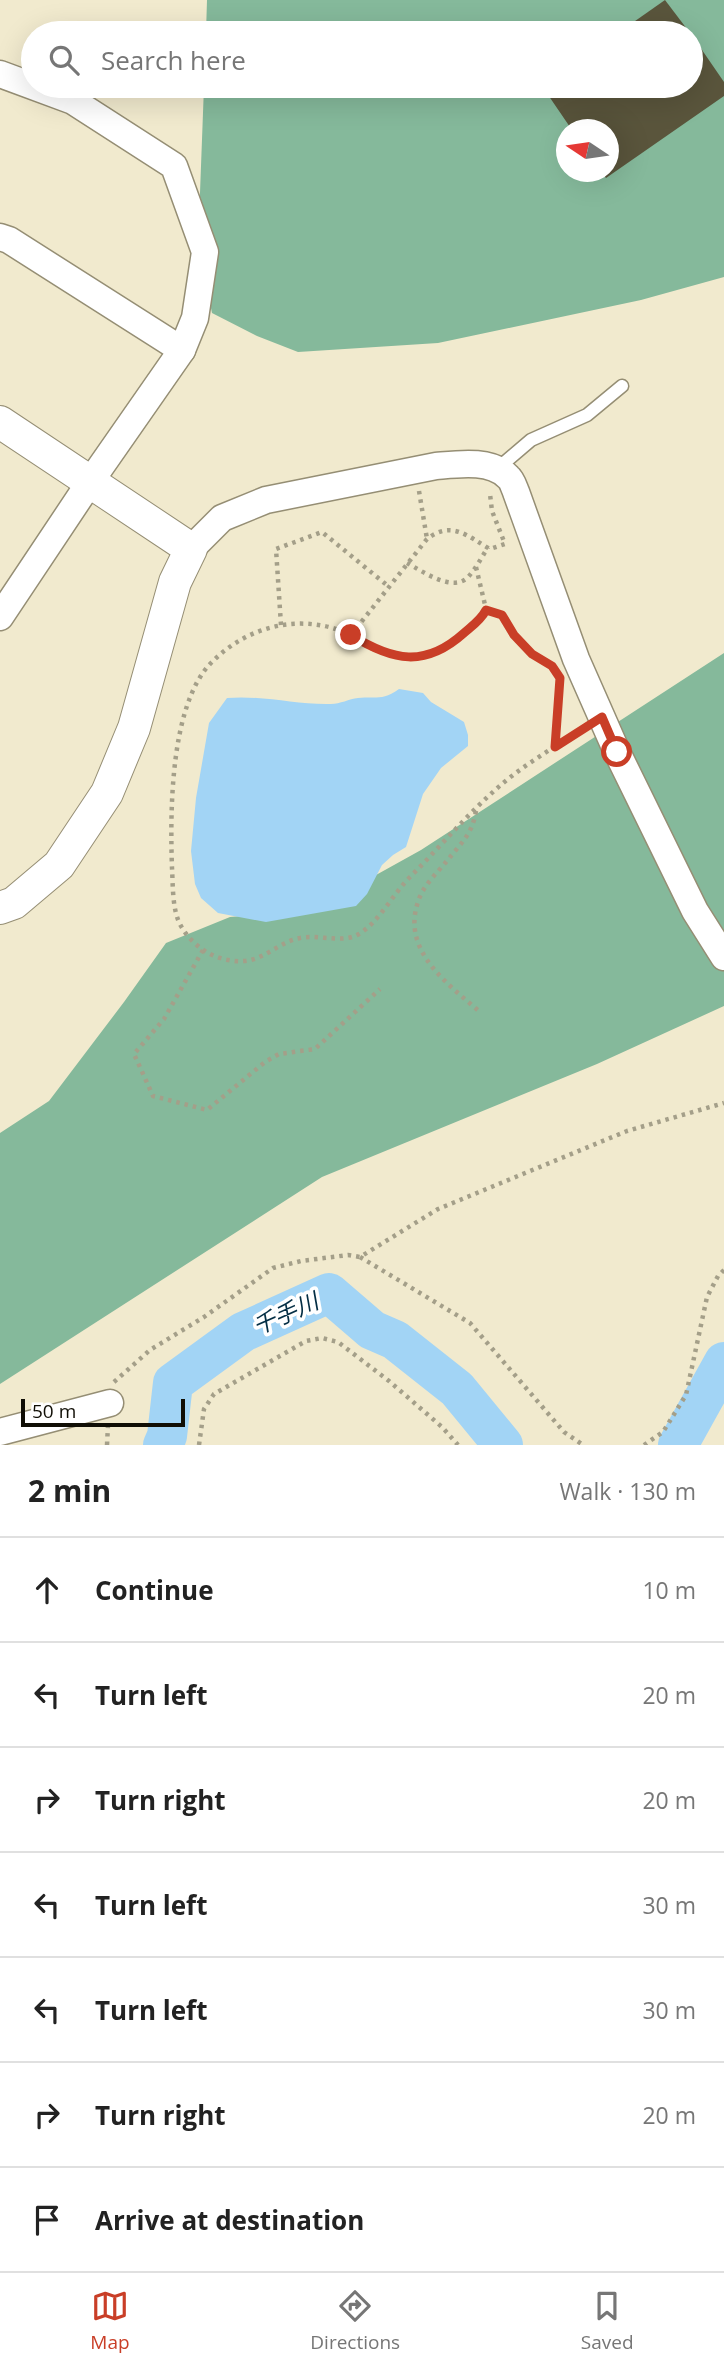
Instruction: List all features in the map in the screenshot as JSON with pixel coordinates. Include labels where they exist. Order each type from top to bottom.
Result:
[{"type":"street","points":[[0,74],[21,82]]},
{"type":"street","points":[[0,617],[182,350],[195,318],[205,252],[174,166],[65,98]]},
{"type":"street","points":[[0,237],[9,240],[182,350]]},
{"type":"street","points":[[0,422],[191,550]]},
{"type":"street","points":[[0,908],[15,902],[59,865],[107,793],[134,728],[175,582],[191,550],[222,518],[265,500],[463,463],[497,469],[509,477],[576,659],[695,911],[724,957]]},
{"type":"street","points":[[0,1432],[110,1403]]},
{"type":"lane","points":[[497,469],[531,439],[587,415],[622,386]]},
{"type":"path","points":[[351,635],[427,538],[439,530],[452,530],[469,535],[488,547],[505,544],[492,511],[489,491],[497,469]]},
{"type":"path","points":[[416,471],[427,538]]},
{"type":"path","points":[[281,625],[276,550],[322,531],[388,586]]},
{"type":"path","points":[[407,563],[442,581],[456,583],[468,579],[488,547]]},
{"type":"path","points":[[476,566],[486,610],[483,617],[435,655],[412,659],[386,653],[337,629],[298,622],[259,630],[211,663],[198,681],[184,716],[174,773],[171,835],[173,892],[180,925],[203,950],[218,958],[245,961],[298,938],[350,938],[362,932],[406,881],[495,790],[602,717]]},
{"type":"path","points":[[486,610],[502,615],[514,635],[532,654],[552,666],[560,678],[555,747]]},
{"type":"path","points":[[476,810],[472,830],[418,900],[414,922],[417,944],[438,975],[480,1012]]},
{"type":"path","points":[[203,950],[164,1019],[134,1054],[153,1096],[207,1111],[265,1062],[279,1054],[315,1049],[380,989]]},
{"type":"path","points":[[360,1257],[438,1209],[627,1131],[724,1103]]},
{"type":"path","points":[[110,1403],[114,1382],[150,1350],[204,1317],[273,1268],[301,1261],[348,1255],[360,1257],[470,1323],[564,1432],[583,1445]]},
{"type":"path","points":[[644,1445],[663,1432],[685,1395],[708,1297],[718,1276],[724,1270]]},
{"type":"path","points":[[199,1445],[204,1409],[214,1394],[306,1342],[322,1338],[338,1342],[389,1381],[442,1426],[457,1445]]},
{"type":"green space","points":[[207,0],[724,0],[724,277],[641,300],[438,343],[298,352],[257,336],[212,313],[198,246],[204,98],[703,98],[703,21],[206,21]]},
{"type":"green space","points":[[724,653],[724,1006],[597,1064],[322,1177],[0,1384],[0,1133],[49,1101],[166,943],[230,917],[313,910],[421,850]]},
{"type":"water","points":[[399,689],[423,693],[431,702],[464,722],[468,735],[468,746],[441,768],[423,794],[406,847],[382,865],[367,894],[356,906],[266,922],[218,913],[201,898],[195,884],[191,851],[196,798],[209,723],[227,698],[331,704],[358,698],[384,697]]},
{"type":"building","points":[[665,0],[681,21],[635,21]]},
{"type":"building","points":[[703,51],[724,82],[724,96],[619,169],[619,119],[564,119],[550,98],[703,98]]},
{"type":"waterway","name":"千手川","points":[[163,1445],[167,1436],[173,1383],[243,1332],[329,1293],[372,1330],[395,1340],[457,1389],[503,1445]]},
{"type":"waterway","name":"千手川","points":[[678,1445],[724,1362]]},
{"type":"route","points":[[351,635],[370,647],[412,659],[435,655],[451,645],[483,617],[486,610],[502,615],[514,635],[532,654],[552,666],[560,678],[555,747],[602,717],[617,752]]}]
